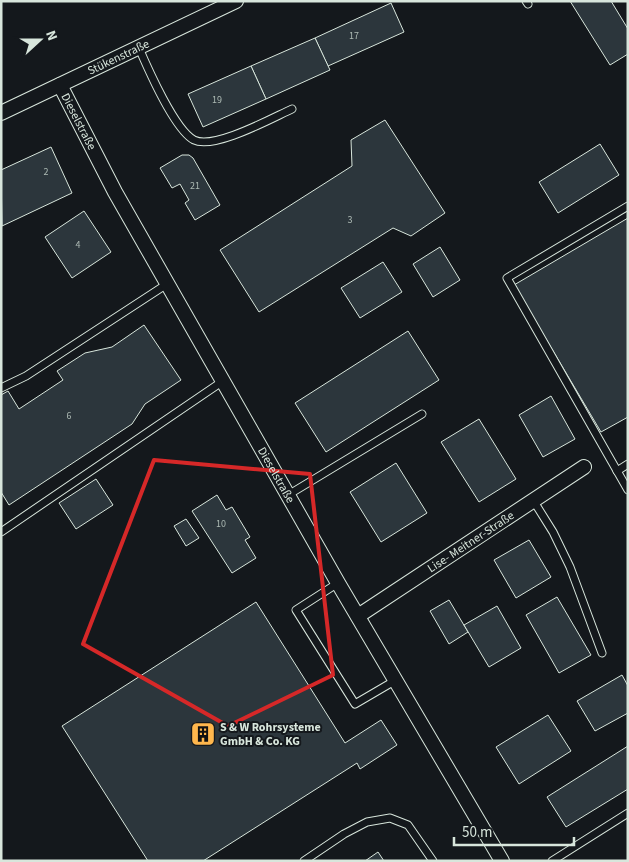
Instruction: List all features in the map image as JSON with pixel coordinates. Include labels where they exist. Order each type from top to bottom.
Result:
[{"type":"street","name":"Stükenstraße","points":[[1,113],[236,1]]},
{"type":"street","name":"Dieselstraße","points":[[60,85],[115,192],[167,284],[338,583],[502,861]]},
{"type":"street","name":"Lise- Meitner-Straße","points":[[358,616],[584,467]]},
{"type":"lane","points":[[139,48],[179,126],[194,140],[208,142],[232,136],[292,109]]},
{"type":"lane","points":[[628,206],[507,278],[628,490]]},
{"type":"lane","points":[[1,388],[26,376],[167,284]]},
{"type":"lane","points":[[1,532],[223,382]]},
{"type":"lane","points":[[288,495],[422,414]]},
{"type":"lane","points":[[617,471],[628,464]]},
{"type":"lane","points":[[533,500],[553,532],[570,567],[602,653]]},
{"type":"lane","points":[[338,583],[296,610],[355,704],[396,680]]},
{"type":"lane","points":[[552,861],[628,813]]},
{"type":"lane","points":[[304,861],[344,834],[367,822],[390,818],[408,825],[433,861]]},
{"type":"highlighted area","points":[[154,460],[310,474],[333,675],[228,726],[83,644]]},
{"type":"building","points":[[570,1],[611,1],[628,29],[628,54],[610,65]]},
{"type":"building","points":[[391,3],[404,32],[328,66],[315,38]]},
{"type":"building","points":[[315,38],[330,70],[266,99],[251,66]]},
{"type":"building","points":[[251,66],[266,99],[203,127],[188,94]]},
{"type":"building","points":[[385,120],[445,213],[411,236],[393,228],[259,312],[220,250],[352,166],[351,140]]},
{"type":"building","points":[[600,144],[619,175],[558,213],[539,182]]},
{"type":"building","points":[[51,147],[72,193],[2,226],[1,170]]},
{"type":"building","points":[[182,155],[189,155],[193,158],[220,205],[195,220],[185,203],[189,200],[180,184],[172,188],[160,168]]},
{"type":"building","points":[[84,211],[111,252],[72,278],[45,237]]},
{"type":"building","points":[[628,218],[628,417],[601,432],[514,285]]},
{"type":"building","points":[[440,247],[460,280],[433,297],[413,264]]},
{"type":"building","points":[[383,262],[402,292],[360,318],[341,288]]},
{"type":"building","points":[[144,325],[181,380],[145,404],[132,424],[9,505],[1,492],[1,395],[8,391],[19,409],[63,380],[57,371],[85,353],[112,347]]},
{"type":"building","points":[[408,331],[439,380],[326,452],[295,403]]},
{"type":"building","points":[[551,396],[575,439],[543,457],[519,415]]},
{"type":"building","points":[[479,419],[516,479],[479,502],[441,442]]},
{"type":"building","points":[[396,463],[427,513],[381,542],[350,492]]},
{"type":"building","points":[[96,479],[113,505],[76,529],[59,503]]},
{"type":"building","points":[[217,495],[226,510],[232,507],[250,537],[245,540],[256,558],[232,573],[192,511]]},
{"type":"building","points":[[186,519],[199,538],[186,546],[174,526]]},
{"type":"building","points":[[529,540],[551,577],[516,598],[494,560]]},
{"type":"building","points":[[557,597],[591,655],[559,673],[526,615]]},
{"type":"building","points":[[449,600],[468,632],[449,644],[430,611]]},
{"type":"building","name":"S & W Rohrsysteme GmbH & Co. KG","points":[[256,602],[345,743],[381,720],[397,745],[360,769],[357,763],[203,861],[148,861],[62,726]]},
{"type":"building","points":[[497,606],[521,648],[489,667],[464,625]]},
{"type":"building","points":[[622,675],[628,686],[628,713],[595,731],[577,701]]},
{"type":"building","points":[[548,715],[571,751],[519,784],[496,747]]},
{"type":"building","points":[[628,746],[628,789],[566,827],[547,797]]},
{"type":"building","points":[[378,852],[384,861],[365,861]]},
{"type":"place","name":"S & W Rohrsysteme GmbH & Co. KG","points":[[203,734]]}]
